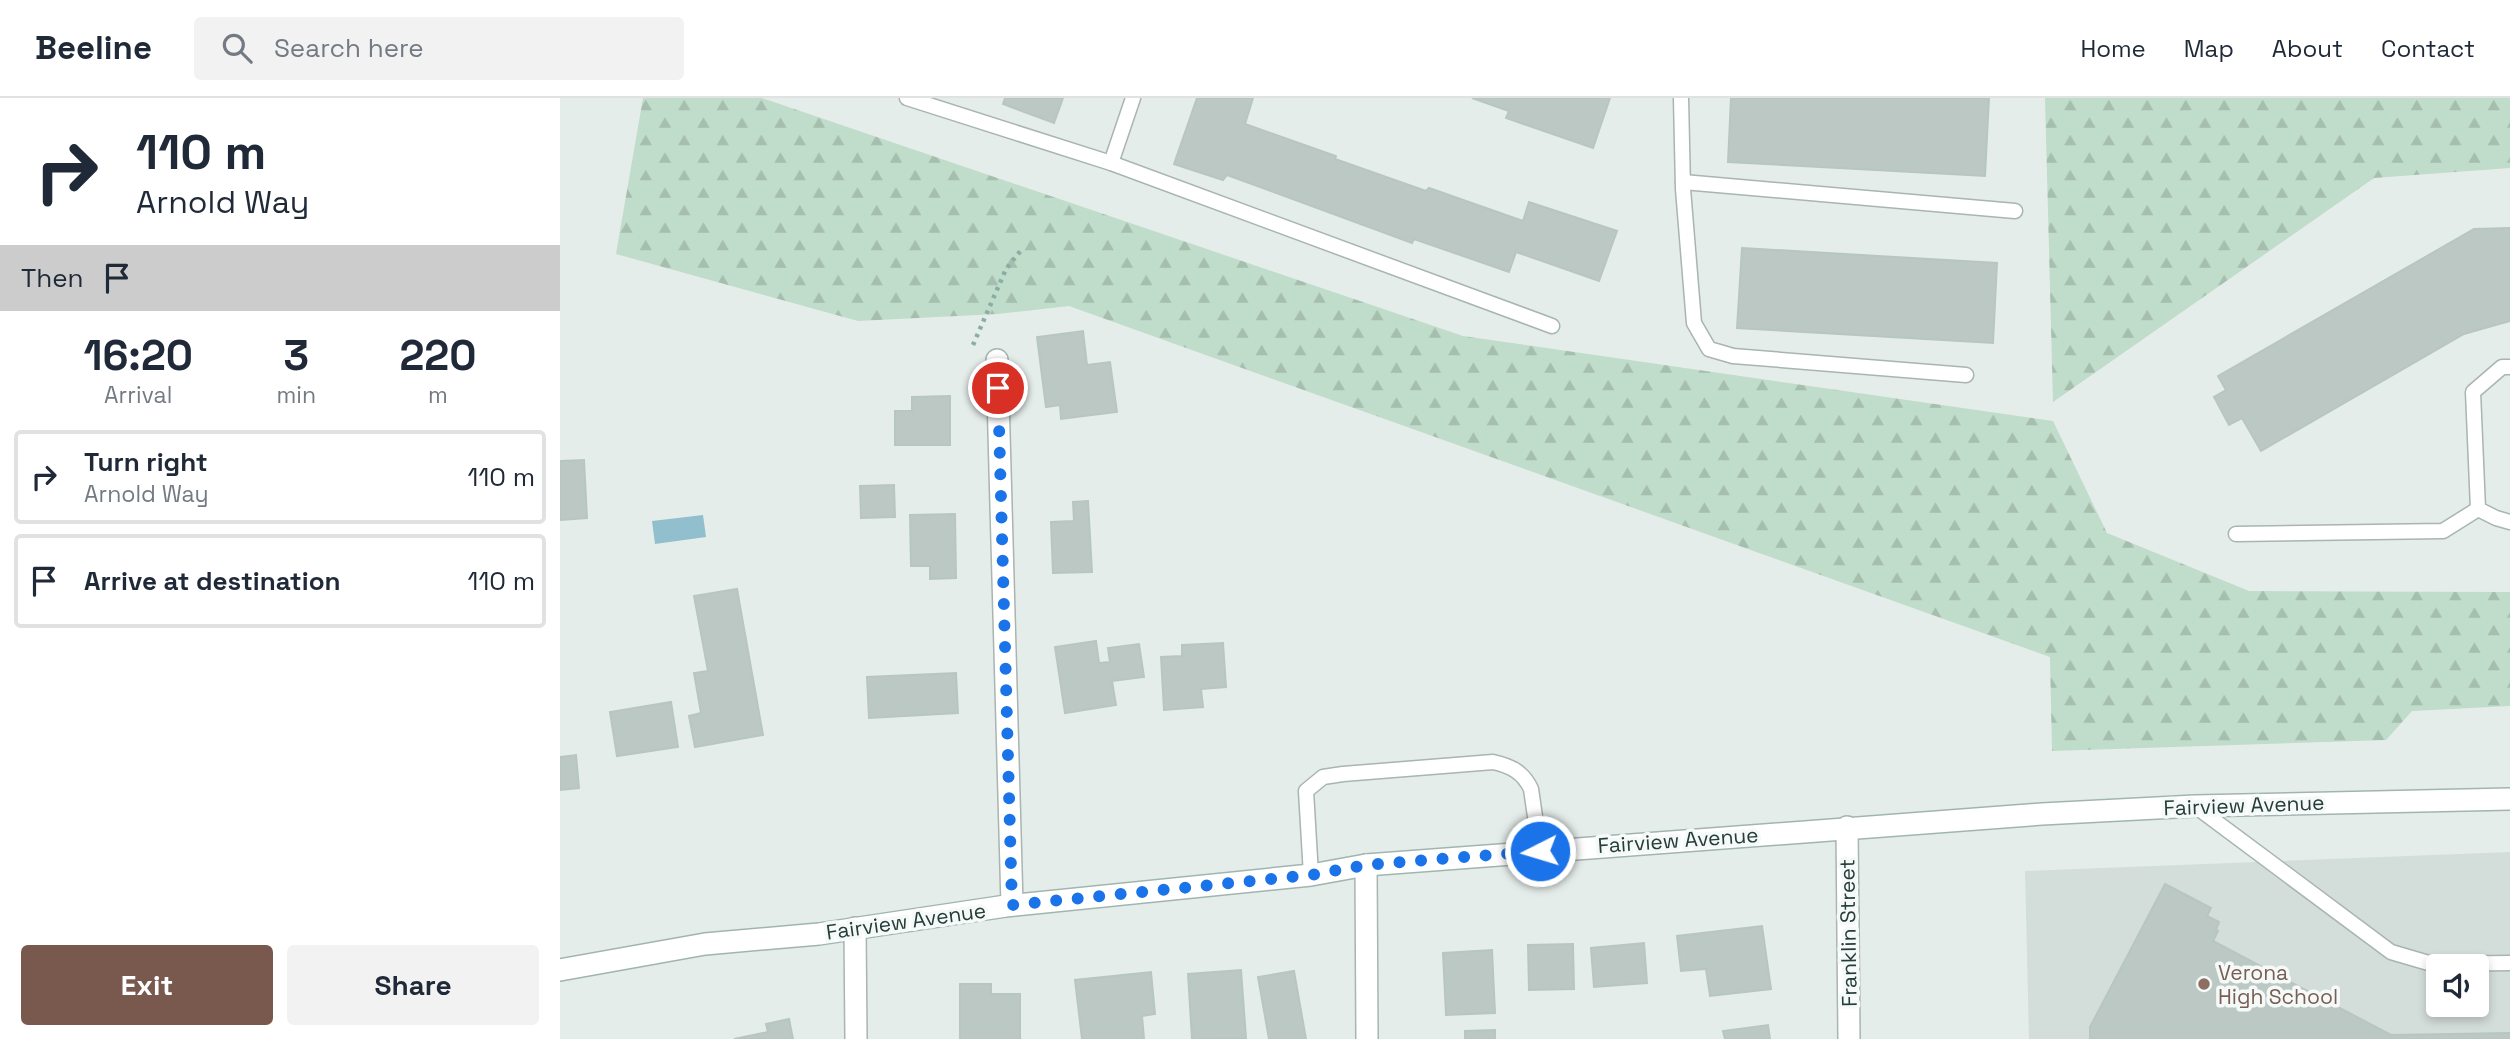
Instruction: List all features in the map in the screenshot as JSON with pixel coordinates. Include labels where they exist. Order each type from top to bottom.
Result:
[{"type":"main road","points":[[997,360],[1012,905]]},
{"type":"main road","name":"Fairview Avenue","points":[[560,970],[705,944],[819,934],[1012,905],[1311,875],[1366,865],[1847,827],[2195,806],[2510,799]]},
{"type":"main road","name":"Franklin Street","points":[[1847,827],[1849,1039]]},
{"type":"main road","points":[[1366,865],[1367,1039]]},
{"type":"main road","points":[[855,928],[856,1039]]},
{"type":"lane","points":[[907,98],[1111,163],[1552,327]]},
{"type":"lane","points":[[1111,163],[1133,98]]},
{"type":"lane","points":[[1681,98],[1683,182],[1694,323],[1709,349],[1733,356],[1966,375]]},
{"type":"lane","points":[[1683,182],[2015,211]]},
{"type":"lane","points":[[2478,509],[2473,392],[2502,367],[2510,367]]},
{"type":"lane","points":[[2478,509],[2510,522]]},
{"type":"lane","points":[[2236,534],[2443,531],[2478,509]]},
{"type":"lane","points":[[1311,875],[1306,791],[1311,784],[1323,777],[1343,774],[1493,762],[1515,769],[1527,780],[1531,789],[1540,851]]},
{"type":"lane","points":[[2195,806],[2391,951],[2432,964],[2510,963]]},
{"type":"path","points":[[972,349],[1006,270],[1022,249]]},
{"type":"shaded area","name":"Verona High School","points":[[2510,852],[2510,1039],[2029,1039],[2025,871]]},
{"type":"green space","points":[[643,98],[762,98],[1463,336],[2053,421],[2107,533],[2249,591],[2510,592],[2510,706],[2412,711],[2386,740],[2052,751],[2050,657],[1069,306],[997,314],[858,321],[616,254]]},
{"type":"green space","points":[[2045,98],[2510,98],[2510,168],[2374,178],[2053,402]]},
{"type":"water","points":[[703,515],[706,537],[655,544],[652,521]]},
{"type":"building","points":[[1005,98],[1063,98],[1054,123],[1003,104]]},
{"type":"building","points":[[1197,98],[1253,98],[1245,124],[1426,191],[1429,188],[1523,221],[1529,202],[1617,231],[1599,281],[1516,252],[1509,272],[1414,239],[1412,243],[1227,175],[1223,180],[1174,164]]},
{"type":"building","points":[[1472,98],[1610,98],[1593,148],[1506,118],[1509,111]]},
{"type":"building","points":[[1731,98],[1989,98],[1985,176],[1728,162]]},
{"type":"building","points":[[2510,228],[2510,321],[2464,334],[2261,451],[2242,418],[2229,425],[2214,397],[2226,390],[2218,376],[2474,229]]},
{"type":"building","points":[[1742,248],[1997,263],[1993,343],[1737,328]]},
{"type":"building","points":[[1083,331],[1087,365],[1110,362],[1117,412],[1061,419],[1060,405],[1046,407],[1037,337]]},
{"type":"building","points":[[950,396],[950,445],[895,445],[895,411],[912,411],[912,397]]},
{"type":"building","points":[[584,460],[587,518],[560,520],[560,461]]},
{"type":"building","points":[[894,485],[895,517],[861,518],[860,486]]},
{"type":"building","points":[[1088,501],[1092,572],[1053,573],[1051,522],[1074,521],[1073,502]]},
{"type":"building","points":[[955,514],[956,578],[930,579],[930,566],[911,566],[910,515]]},
{"type":"building","points":[[737,589],[763,735],[695,747],[689,716],[701,713],[694,673],[708,671],[694,596]]},
{"type":"building","points":[[1096,641],[1099,663],[1110,662],[1108,648],[1139,644],[1144,677],[1112,681],[1116,705],[1065,713],[1055,647]]},
{"type":"building","points":[[1223,643],[1226,687],[1201,689],[1203,707],[1164,710],[1161,657],[1182,656],[1182,645]]},
{"type":"building","points":[[956,673],[958,713],[869,718],[867,677]]},
{"type":"building","points":[[671,702],[678,747],[617,756],[610,712]]},
{"type":"building","points":[[576,755],[579,788],[560,790],[560,757]]},
{"type":"building","name":"Verona High School","points":[[2165,884],[2211,908],[2207,916],[2219,922],[2213,941],[2391,1035],[2510,1033],[2510,1039],[2090,1039],[2090,1027]]},
{"type":"building","points":[[1762,926],[1771,989],[1710,996],[1706,969],[1681,971],[1677,936]]},
{"type":"building","points":[[1644,943],[1647,983],[1594,987],[1591,948]]},
{"type":"building","points":[[1573,944],[1574,989],[1529,990],[1528,945]]},
{"type":"building","points":[[1492,950],[1495,1013],[1446,1015],[1443,953]]},
{"type":"building","points":[[1241,970],[1246,1038],[1192,1039],[1188,974]]},
{"type":"building","points":[[1294,971],[1306,1039],[1269,1039],[1258,977]]},
{"type":"building","points":[[1151,972],[1155,1014],[1142,1016],[1144,1039],[1082,1039],[1075,980]]},
{"type":"building","points":[[960,984],[991,984],[991,994],[1020,994],[1020,1039],[960,1039]]},
{"type":"building","points":[[789,1019],[793,1039],[734,1039],[768,1032],[766,1024]]},
{"type":"building","points":[[1768,1025],[1770,1039],[1725,1039],[1723,1031]]},
{"type":"building","points":[[1495,1030],[1495,1039],[1465,1039],[1465,1031]]},
{"type":"place","name":"Verona High School","points":[[2204,984]]},
{"type":"route","points":[[998,388],[1012,905],[1311,875],[1366,865],[1540,851]]}]
